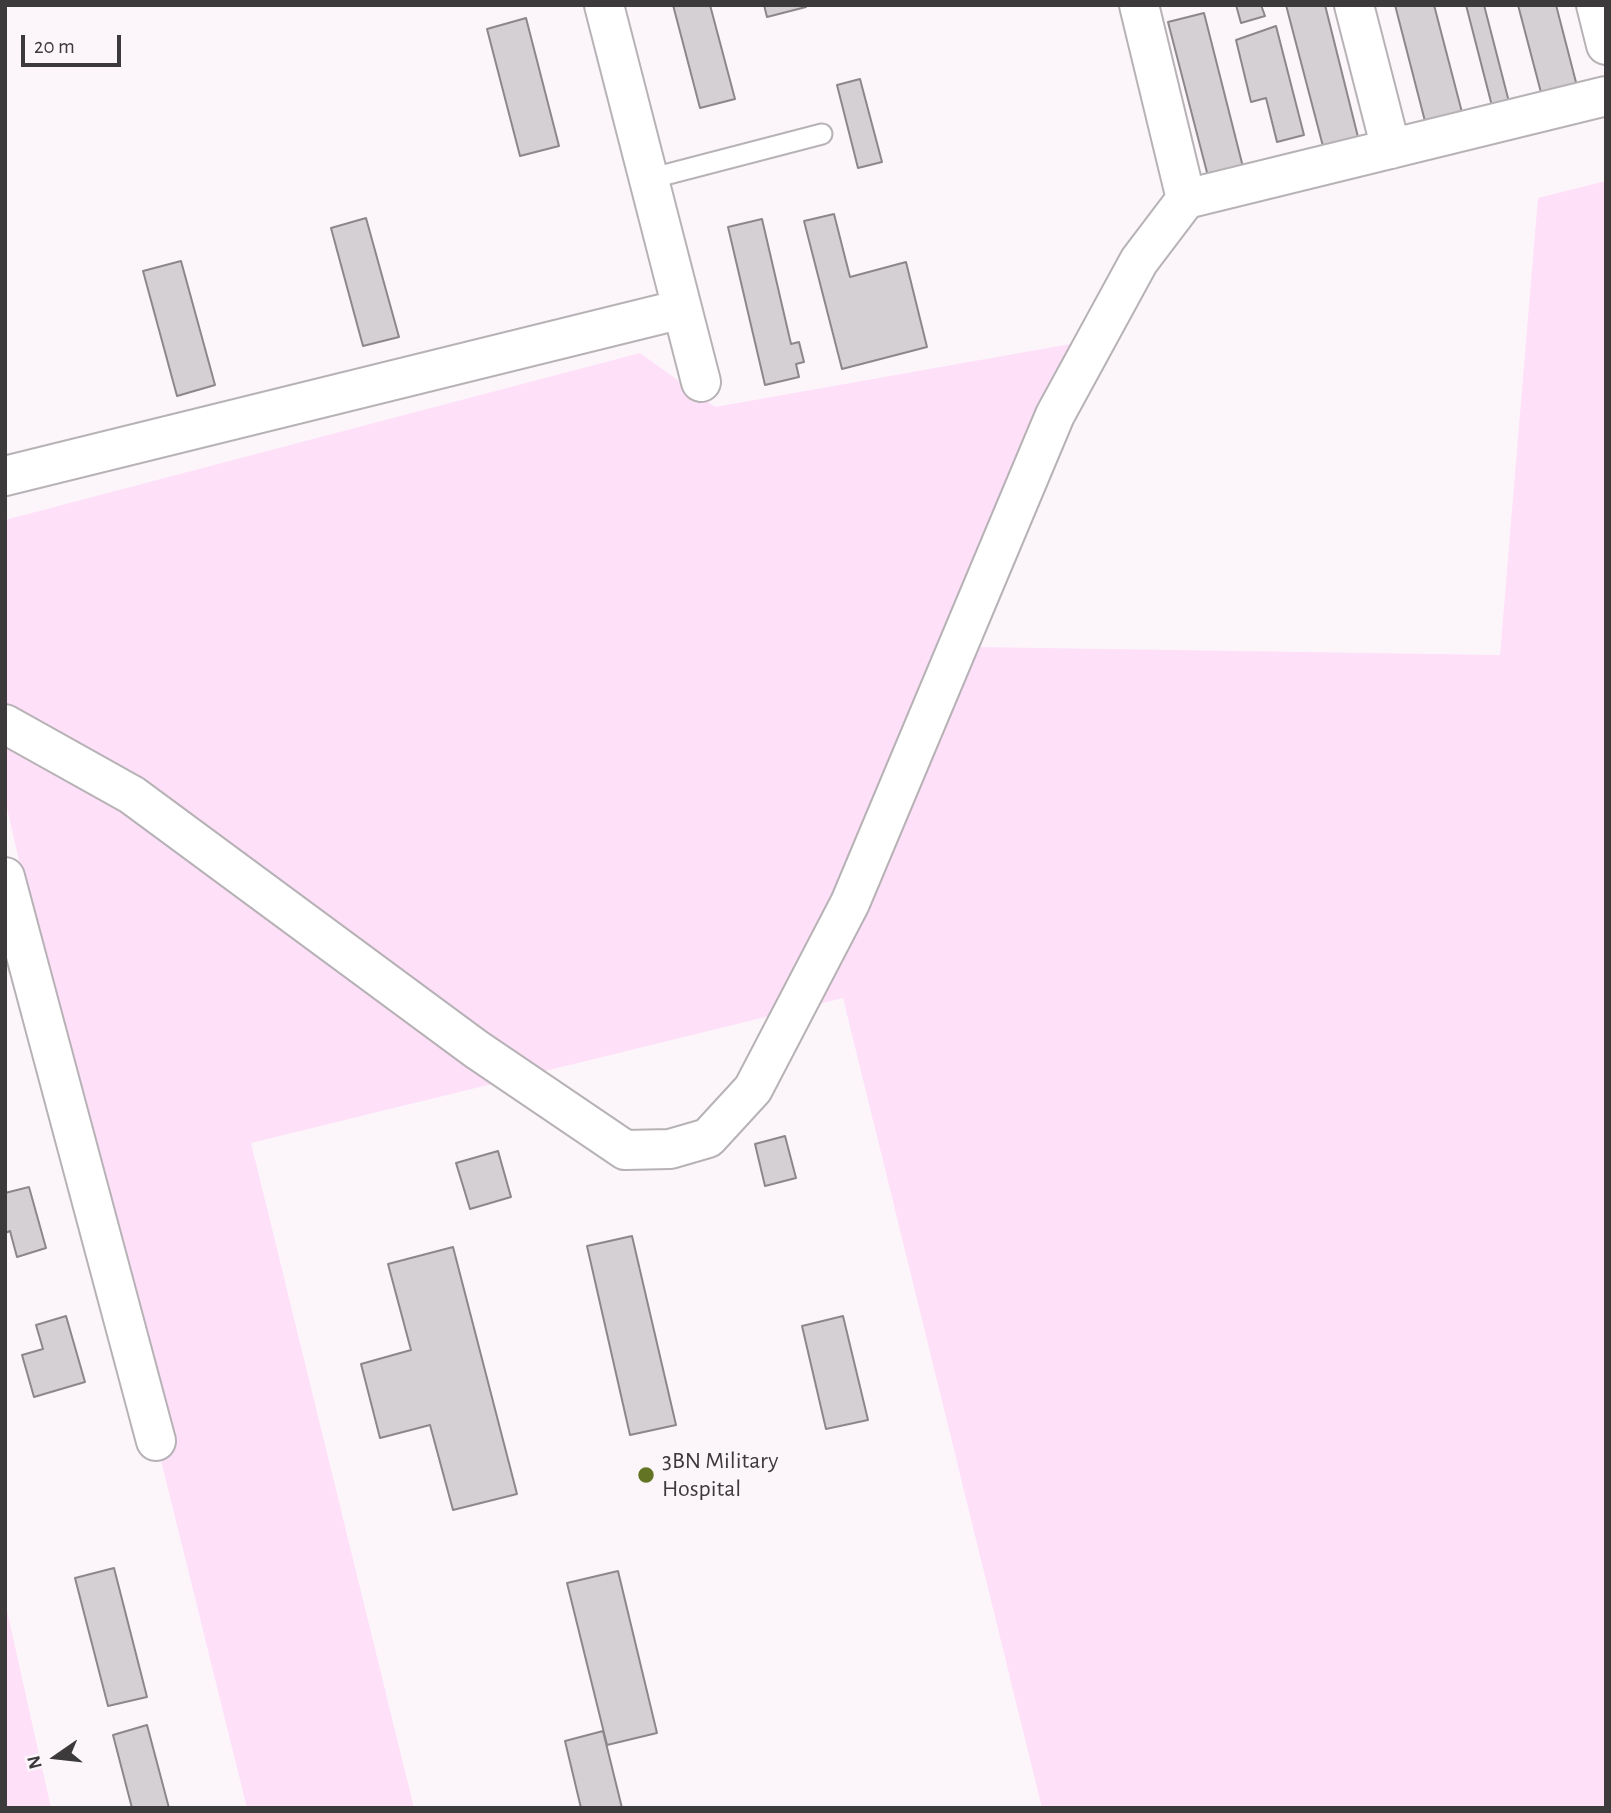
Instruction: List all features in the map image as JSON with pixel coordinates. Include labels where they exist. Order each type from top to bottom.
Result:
[{"type":"street","points":[[604,5],[701,382]]},
{"type":"street","points":[[1354,5],[1391,149]]},
{"type":"street","points":[[1596,5],[1606,45]]},
{"type":"street","points":[[1148,7],[1186,199]]},
{"type":"street","points":[[5,724],[132,795],[465,1041],[625,1150],[670,1149],[708,1138],[753,1089],[844,915],[1055,415],[1139,261],[1186,199],[1606,96]]},
{"type":"street","points":[[5,476],[682,309]]},
{"type":"street","points":[[5,877],[156,1441]]},
{"type":"lane","points":[[649,179],[822,134]]},
{"type":"shaded area","points":[[1606,181],[1606,1808],[1042,1808],[843,998],[251,1143],[414,1808],[247,1808],[92,1182],[5,799],[5,520],[640,353],[715,407],[1076,343],[975,647],[1500,655],[1538,198]]},
{"type":"shaded area","points":[[5,1602],[51,1808],[5,1808]]},
{"type":"building","points":[[673,5],[710,5],[735,99],[700,108]]},
{"type":"building","points":[[764,5],[805,5],[806,7],[767,17]]},
{"type":"building","points":[[1236,5],[1261,5],[1265,16],[1241,23]]},
{"type":"building","points":[[1286,5],[1325,5],[1360,145],[1325,154]]},
{"type":"building","points":[[1395,5],[1434,5],[1464,120],[1427,129]]},
{"type":"building","points":[[1466,5],[1484,5],[1509,102],[1492,106]]},
{"type":"building","points":[[1518,5],[1556,5],[1578,90],[1543,100]]},
{"type":"building","points":[[1204,13],[1245,175],[1210,184],[1168,22]]},
{"type":"building","points":[[526,18],[559,146],[520,156],[487,29]]},
{"type":"building","points":[[1276,26],[1304,135],[1277,142],[1266,98],[1251,102],[1236,40]]},
{"type":"building","points":[[860,79],[882,162],[858,168],[837,85]]},
{"type":"building","points":[[834,214],[850,277],[906,262],[927,347],[842,369],[804,221]]},
{"type":"building","points":[[366,218],[399,337],[363,346],[331,228]]},
{"type":"building","points":[[762,219],[791,344],[799,342],[804,362],[796,364],[799,377],[765,385],[728,227]]},
{"type":"building","points":[[181,261],[215,385],[177,396],[143,271]]},
{"type":"building","points":[[785,1136],[796,1178],[765,1186],[755,1144]]},
{"type":"building","points":[[498,1151],[511,1197],[470,1209],[456,1163]]},
{"type":"building","points":[[29,1187],[46,1248],[17,1257],[10,1231],[5,1233],[5,1193]]},
{"type":"building","points":[[632,1236],[676,1425],[630,1435],[587,1246]]},
{"type":"building","points":[[453,1247],[517,1494],[453,1510],[430,1425],[380,1438],[361,1364],[411,1350],[388,1264]]},
{"type":"building","points":[[66,1316],[85,1382],[34,1397],[22,1355],[43,1349],[36,1325]]},
{"type":"building","points":[[843,1316],[868,1420],[826,1429],[802,1326]]},
{"type":"building","points":[[114,1568],[147,1697],[108,1706],[75,1578]]},
{"type":"building","points":[[618,1571],[657,1733],[607,1745],[567,1583]]},
{"type":"building","points":[[147,1725],[169,1808],[132,1808],[113,1735]]},
{"type":"building","points":[[603,1731],[622,1808],[581,1808],[565,1741]]},
{"type":"place","name":"3BN Military Hospital","points":[[646,1475]]}]
